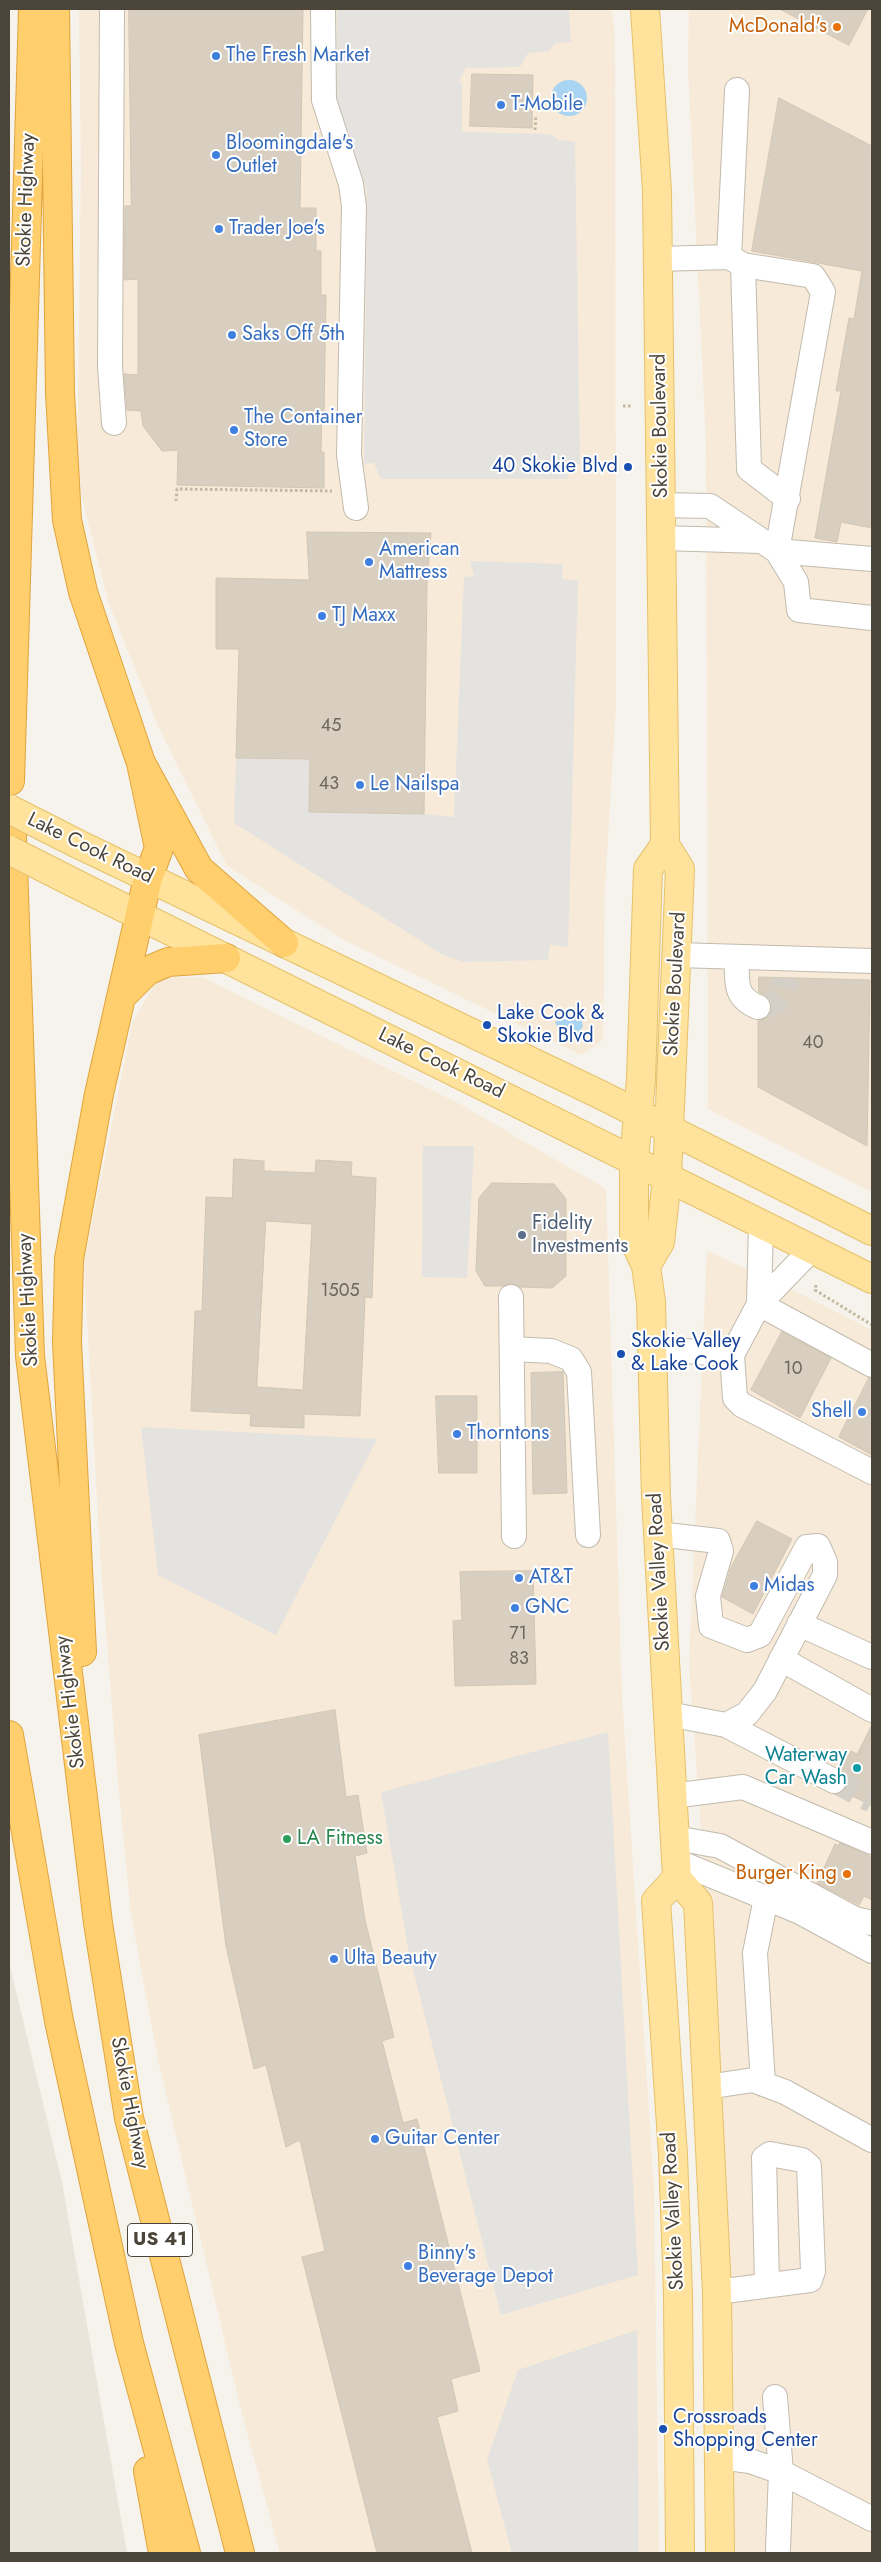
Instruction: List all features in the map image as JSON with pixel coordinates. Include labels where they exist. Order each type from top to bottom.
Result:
[{"type":"highway","name":"Skokie Highway","points":[[10,782],[33,9]]},
{"type":"highway","points":[[55,9],[60,393],[67,520],[83,592],[141,763],[159,848],[148,878],[95,1114],[70,1259],[67,1342],[98,1923]]},
{"type":"highway","points":[[141,763],[199,869],[284,943]]},
{"type":"highway","name":"Skokie Highway","points":[[10,843],[30,1356],[98,1923],[129,2118],[240,2553]]},
{"type":"highway","points":[[122,996],[147,970],[168,962],[226,958]]},
{"type":"highway","name":"US 41","points":[[9,1734],[59,2021],[129,2343],[186,2553]]},
{"type":"highway","points":[[129,2343],[152,2499],[163,2553]]},
{"type":"main road","name":"Skokie Boulevard","points":[[645,9],[656,191],[658,259],[665,844],[680,869],[678,956],[669,1128]]},
{"type":"main road","name":"Lake Cook Road","points":[[9,809],[148,878],[669,1128],[872,1231]]},
{"type":"main road","name":"Lake Cook Road","points":[[10,843],[84,888],[872,1279]]},
{"type":"main road","name":"Skokie Boulevard","points":[[638,1113],[648,869],[665,844]]},
{"type":"main road","name":"Skokie Valley Road","points":[[638,1113],[634,1161],[634,1240],[646,1266],[651,1302],[658,1534],[676,1859],[698,1903],[717,2292],[720,2553]]},
{"type":"main road","points":[[646,1266],[660,1242],[667,1178],[669,1128]]},
{"type":"main road","name":"Skokie Valley Road","points":[[676,1859],[656,1901],[672,2155],[678,2294],[680,2553]]},
{"type":"main road","points":[[678,2294],[717,2292]]},
{"type":"main road","points":[[680,2456],[719,2457]]},
{"type":"lane","points":[[112,9],[110,366],[114,423]]},
{"type":"lane","points":[[323,9],[324,100],[351,184],[354,206],[349,455],[356,508]]},
{"type":"lane","points":[[738,90],[736,261],[749,469],[788,500]]},
{"type":"lane","points":[[658,259],[736,261],[812,276],[822,292],[788,500],[769,546]]},
{"type":"lane","points":[[662,505],[710,506],[769,546],[796,582],[799,610],[872,618]]},
{"type":"lane","points":[[662,538],[769,546],[872,559]]},
{"type":"lane","points":[[678,956],[737,957],[786,968],[872,961]]},
{"type":"lane","points":[[737,957],[737,984],[740,993],[747,1003],[758,1007]]},
{"type":"lane","points":[[759,1304],[761,1224]]},
{"type":"lane","points":[[812,1249],[759,1304],[732,1356],[735,1398],[742,1405],[872,1472]]},
{"type":"lane","points":[[511,1296],[514,1536]]},
{"type":"lane","points":[[759,1304],[872,1365]]},
{"type":"lane","points":[[652,1348],[732,1356]]},
{"type":"lane","points":[[512,1349],[551,1351],[570,1359],[579,1372],[588,1535]]},
{"type":"lane","points":[[658,1534],[718,1541],[721,1551],[708,1596],[711,1626],[747,1640],[760,1635],[807,1547],[818,1546],[825,1562],[825,1575],[765,1691],[748,1714],[726,1725]]},
{"type":"lane","points":[[799,1624],[872,1657]]},
{"type":"lane","points":[[781,1659],[872,1710]]},
{"type":"lane","points":[[668,1714],[726,1725],[834,1781]]},
{"type":"lane","points":[[672,1796],[743,1787],[872,1842]]},
{"type":"lane","points":[[676,1859],[720,1846],[855,1919],[872,1923]]},
{"type":"lane","points":[[676,1859],[800,1912],[872,1951]]},
{"type":"lane","points":[[763,2084],[755,1953],[766,1898]]},
{"type":"lane","points":[[707,2086],[752,2080],[785,2092],[872,2140]]},
{"type":"lane","points":[[717,2292],[810,2280],[813,2271],[809,2166],[802,2160],[770,2154],[764,2158],[768,2284]]},
{"type":"lane","points":[[775,2397],[781,2472],[778,2549]]},
{"type":"lane","points":[[719,2457],[750,2460],[781,2472],[872,2519]]},
{"type":"path","points":[[535,130],[536,115]]},
{"type":"path","points":[[623,406],[633,406]]},
{"type":"path","points":[[176,501],[176,489],[338,491]]},
{"type":"path","points":[[816,1285],[815,1290],[827,1299],[872,1325]]},
{"type":"shaded area","points":[[79,9],[612,9],[615,36],[616,706],[605,887],[603,1040],[581,1055],[342,939],[227,866],[158,726],[108,601],[77,478],[81,170]]},
{"type":"shaded area","points":[[337,9],[569,9],[571,42],[555,43],[549,51],[528,53],[520,67],[466,68],[459,81],[462,84],[462,130],[464,132],[544,134],[552,135],[558,140],[575,142],[580,464],[567,464],[563,467],[569,479],[381,479],[374,463],[364,464],[367,190],[336,105]]},
{"type":"shaded area","points":[[689,9],[872,9],[872,1192],[708,1109],[706,443],[688,67]]},
{"type":"shaded area","points":[[470,561],[563,564],[562,579],[578,580],[568,947],[550,945],[548,960],[464,962],[443,955],[234,823],[236,758],[310,759],[309,812],[424,814],[454,817],[464,577],[474,576]]},
{"type":"shaded area","points":[[202,977],[458,1103],[606,1189],[622,1696],[654,2189],[659,2553],[280,2553],[242,2414],[158,2060],[131,1915],[117,1771],[100,1554],[84,1262],[132,1024],[158,978]]},
{"type":"shaded area","points":[[423,1146],[474,1146],[467,1278],[422,1277]]},
{"type":"shaded area","points":[[707,1251],[801,1294],[872,1330],[872,2553],[730,2553],[725,2157],[689,1665]]},
{"type":"shaded area","points":[[141,1427],[377,1439],[276,1635],[158,1575]]},
{"type":"shaded area","points":[[608,1732],[638,2275],[501,2315],[409,1954],[381,1792]]},
{"type":"shaded area","points":[[9,1962],[62,2182],[127,2553],[9,2553]]},
{"type":"shaded area","points":[[637,2330],[639,2553],[512,2553],[487,2460],[518,2370]]},
{"type":"water","points":[[569,80],[581,86],[587,98],[581,110],[569,116],[557,110],[551,98],[557,86]]},
{"type":"water","points":[[565,1015],[575,1015],[581,1019],[583,1026],[578,1035],[567,1035],[561,1031],[555,1022]]},
{"type":"building","points":[[129,9],[303,9],[300,208],[316,208],[316,251],[321,251],[321,295],[326,295],[324,414],[322,414],[321,452],[324,452],[324,488],[177,485],[178,450],[162,451],[143,426],[141,411],[127,410],[124,374],[138,375],[138,279],[124,280],[125,206],[131,206]]},
{"type":"building","name":"McDonald's","points":[[780,9],[868,9],[849,45]]},
{"type":"building","name":"T-Mobile","points":[[472,74],[533,75],[532,128],[470,126]]},
{"type":"building","points":[[779,98],[872,146],[872,528],[841,522],[837,542],[815,538],[841,391],[836,391],[849,318],[854,319],[862,271],[752,251]]},
{"type":"building","points":[[307,532],[431,533],[427,583],[424,814],[309,812],[310,759],[236,758],[239,649],[216,649],[216,578],[309,580]]},
{"type":"building","points":[[759,977],[870,980],[867,1146],[758,1087],[758,1021],[766,1018],[772,1007],[769,999],[759,992]]},
{"type":"building","points":[[234,1159],[264,1161],[264,1171],[315,1173],[316,1160],[352,1162],[351,1176],[376,1178],[372,1298],[365,1297],[360,1416],[304,1414],[304,1428],[250,1426],[251,1414],[191,1411],[195,1311],[202,1311],[206,1197],[232,1198]],"holes":[[[266,1221],[312,1224],[303,1390],[257,1387]]]},
{"type":"building","name":"Fidelity Investments","points":[[492,1183],[554,1184],[566,1199],[566,1276],[552,1288],[520,1287],[511,1283],[503,1286],[485,1286],[476,1271],[479,1198]]},
{"type":"building","name":"Shell","points":[[782,1332],[831,1358],[800,1418],[751,1390]]},
{"type":"building","name":"Thorntons","points":[[563,1372],[567,1493],[533,1494],[531,1373]]},
{"type":"building","name":"Shell","points":[[869,1378],[872,1379],[872,1455],[839,1437]]},
{"type":"building","name":"Thorntons","points":[[436,1396],[477,1396],[477,1473],[439,1473]]},
{"type":"building","points":[[757,1521],[792,1539],[753,1614],[722,1597],[731,1567]]},
{"type":"building","points":[[533,1571],[536,1684],[455,1686],[453,1621],[462,1620],[460,1572]]},
{"type":"building","points":[[335,1710],[346,1797],[358,1795],[367,1853],[355,1856],[365,1920],[394,2037],[382,2041],[403,2123],[417,2119],[480,2371],[451,2379],[458,2411],[437,2417],[472,2553],[377,2553],[302,2257],[325,2251],[300,2140],[286,2147],[266,2065],[254,2069],[226,1946],[199,1735]]},
{"type":"building","name":"Waterway Car Wash","points":[[872,1725],[872,1806],[843,1791],[848,1780],[841,1769],[851,1751],[857,1754]]},
{"type":"building","name":"Burger King","points":[[840,1843],[872,1857],[872,1900],[864,1896],[859,1905],[817,1883],[835,1844],[838,1846]]},
{"type":"tunnel","points":[[758,1007],[775,1002],[782,995],[786,978]]},
{"type":"tunnel","points":[[834,1781],[872,1801]]},
{"type":"place","name":"McDonald's","points":[[837,27]]},
{"type":"place","name":"The Fresh Market","points":[[216,56]]},
{"type":"place","name":"T-Mobile","points":[[501,105]]},
{"type":"place","name":"Bloomingdale's Outlet","points":[[216,155]]},
{"type":"place","name":"Trader Joe's","points":[[219,229]]},
{"type":"place","name":"Saks Off 5th","points":[[232,335]]},
{"type":"place","name":"The Container Store","points":[[234,430]]},
{"type":"place","name":"40 Skokie Blvd","points":[[628,467]]},
{"type":"place","name":"American Mattress","points":[[369,562]]},
{"type":"place","name":"TJ Maxx","points":[[322,616]]},
{"type":"place","name":"Le Nailspa","points":[[360,785]]},
{"type":"place","name":"Lake Cook & Skokie Blvd","points":[[487,1025]]},
{"type":"place","name":"Fidelity Investments","points":[[522,1235]]},
{"type":"place","name":"Skokie Valley & Lake Cook","points":[[621,1354]]},
{"type":"place","name":"Shell","points":[[862,1412]]},
{"type":"place","name":"Thorntons","points":[[457,1434]]},
{"type":"place","name":"AT&T","points":[[519,1578]]},
{"type":"place","name":"Midas","points":[[754,1586]]},
{"type":"place","name":"GNC","points":[[515,1608]]},
{"type":"place","name":"Waterway Car Wash","points":[[857,1768]]},
{"type":"place","name":"LA Fitness","points":[[287,1839]]},
{"type":"place","name":"Burger King","points":[[847,1874]]},
{"type":"place","name":"Ulta Beauty","points":[[334,1959]]},
{"type":"place","name":"Guitar Center","points":[[375,2139]]},
{"type":"place","name":"Binny's Beverage Depot","points":[[408,2266]]},
{"type":"place","name":"Crossroads Shopping Center","points":[[663,2429]]}]
